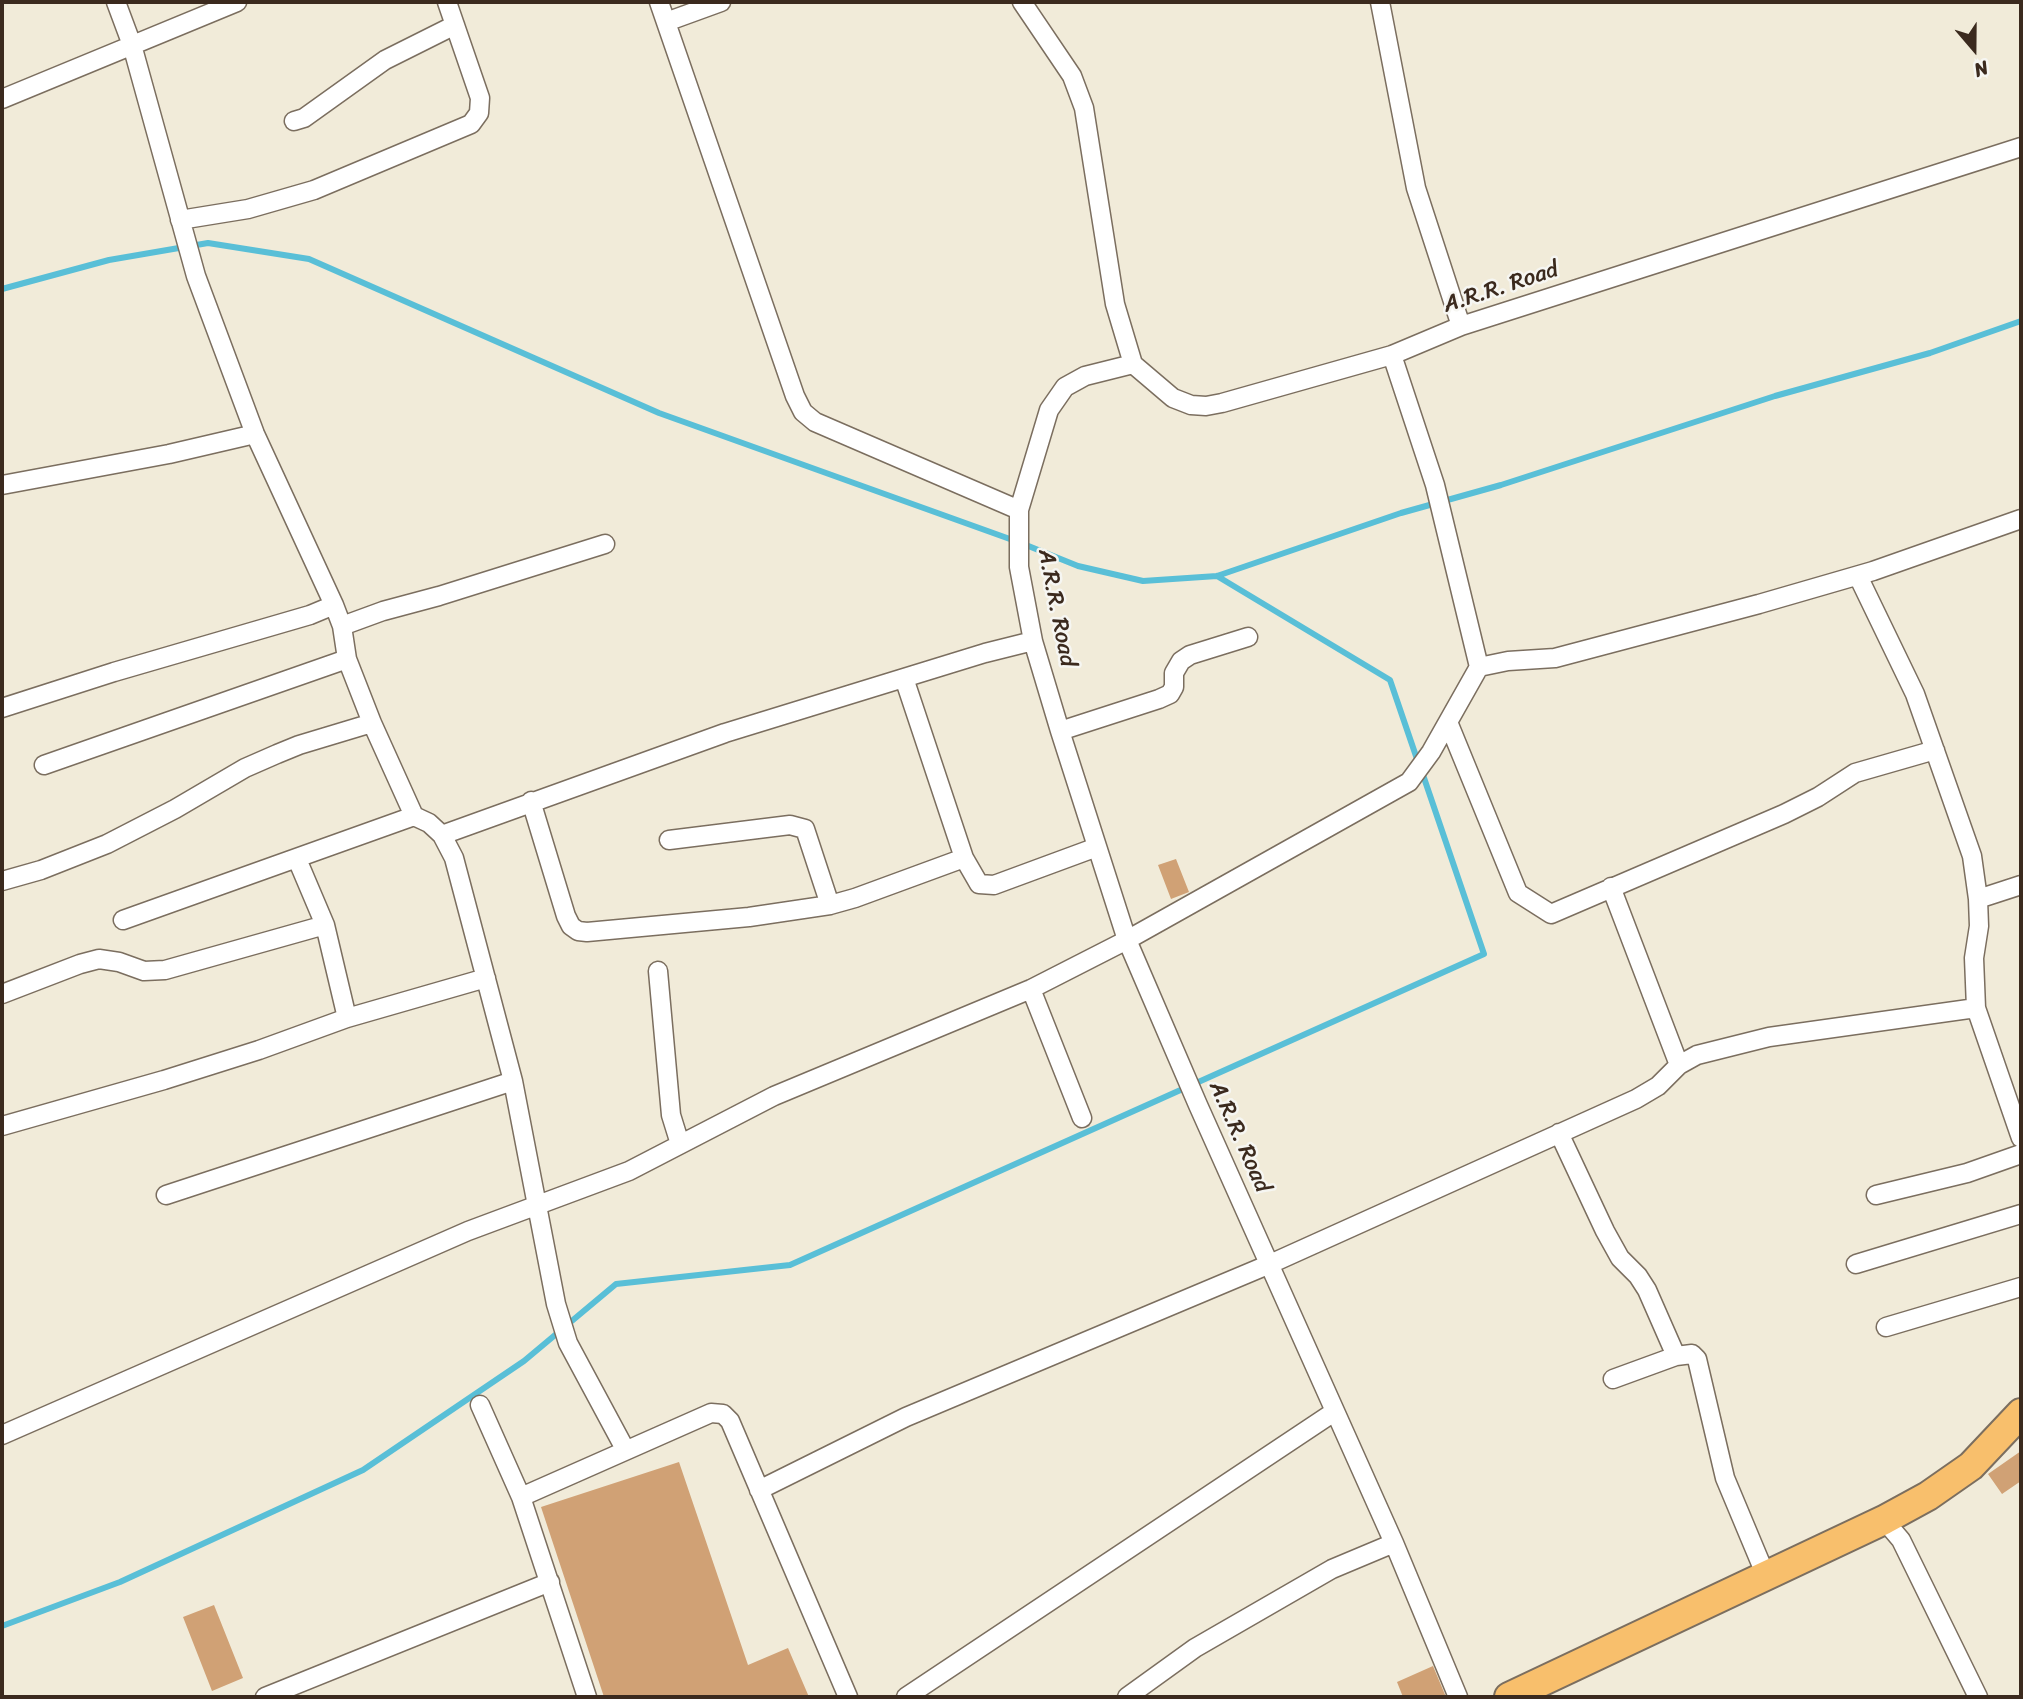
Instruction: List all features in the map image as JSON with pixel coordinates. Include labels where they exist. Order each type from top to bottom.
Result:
[{"type":"main road","points":[[1509,1697],[1884,1520],[1928,1496],[1971,1466],[2021,1413]]},
{"type":"street","points":[[116,2],[132,45],[196,276],[255,434],[334,605],[342,626],[347,659],[372,723],[414,816]]},
{"type":"street","points":[[2,99],[237,2]]},
{"type":"street","points":[[181,226],[314,190],[471,124],[479,113],[480,97],[447,2]]},
{"type":"street","points":[[659,2],[795,396],[803,411],[815,422],[1019,518]]},
{"type":"street","points":[[666,22],[721,2]]},
{"type":"street","points":[[1022,2],[1072,76],[1084,108],[1115,304],[1133,364]]},
{"type":"street","points":[[1380,2],[1416,188],[1461,326]]},
{"type":"street","points":[[294,121],[304,118],[384,60],[455,25]]},
{"type":"street","name":"A.R.R. Road","points":[[1458,1697],[1394,1543],[1127,940],[1097,847],[1033,641],[1019,567],[1019,518],[1049,410],[1065,387],[1085,376],[1133,364],[1173,398],[1191,405],[1206,406],[1392,355],[1461,326],[2021,147]]},
{"type":"street","points":[[2,1435],[323,1293],[538,1204],[629,1171],[774,1096],[1031,989],[1127,940],[1409,782],[1431,752],[1479,667],[1435,485],[1392,355]]},
{"type":"street","points":[[2,485],[255,434]]},
{"type":"street","points":[[1479,667],[1508,661],[1555,658],[1858,576],[2021,519]]},
{"type":"street","points":[[342,626],[383,611],[605,544]]},
{"type":"street","points":[[1858,576],[1915,694],[1972,856],[1979,926],[1974,958],[1976,1009],[2021,1138]]},
{"type":"street","points":[[2,708],[310,615],[334,605]]},
{"type":"street","points":[[1060,730],[1170,694],[1174,687],[1174,673],[1181,661],[1190,655],[1248,637]]},
{"type":"street","points":[[442,835],[725,733],[985,653],[1033,641]]},
{"type":"street","points":[[44,765],[347,659]]},
{"type":"street","points":[[904,678],[964,858],[979,884],[994,885],[1097,847]]},
{"type":"street","points":[[1448,722],[1518,892],[1551,914],[1784,814],[1818,797],[1855,773],[1935,750]]},
{"type":"street","points":[[2,881],[41,870],[107,844],[175,809],[245,768],[277,754],[372,723]]},
{"type":"street","points":[[531,801],[566,916],[571,926],[578,931],[749,917],[830,905],[964,858]]},
{"type":"street","points":[[123,920],[414,816],[429,822],[442,835],[454,858],[513,1081],[556,1304],[568,1343],[625,1449]]},
{"type":"street","points":[[669,840],[790,825],[805,829],[830,905]]},
{"type":"street","points":[[298,859],[325,925],[347,1018]]},
{"type":"street","points":[[1978,899],[2021,885]]},
{"type":"street","points":[[1611,887],[1679,1065]]},
{"type":"street","points":[[2,993],[99,959],[119,962],[144,971],[165,970],[325,925]]},
{"type":"street","points":[[658,971],[671,1115],[680,1144]]},
{"type":"street","points":[[2,1126],[176,1076],[347,1018],[486,978]]},
{"type":"street","points":[[1031,989],[1082,1118]]},
{"type":"street","points":[[759,1490],[906,1417],[1270,1264],[1636,1100],[1658,1086],[1679,1065],[1698,1055],[1769,1037],[1976,1009]]},
{"type":"street","points":[[166,1195],[513,1081]]},
{"type":"street","points":[[1559,1133],[1620,1258],[1639,1276],[1647,1290],[1676,1356]]},
{"type":"street","points":[[1876,1195],[1967,1173],[2021,1154]]},
{"type":"street","points":[[1856,1264],[2021,1214]]},
{"type":"street","points":[[1886,1327],[2021,1287]]},
{"type":"street","points":[[1613,1380],[1676,1356],[1692,1354],[1701,1367],[1725,1478],[1766,1576]]},
{"type":"street","points":[[480,1405],[521,1497],[587,1697]]},
{"type":"street","points":[[906,1697],[1334,1412]]},
{"type":"street","points":[[521,1497],[711,1413],[723,1414],[730,1421],[848,1697]]},
{"type":"street","points":[[1884,1520],[1901,1540],[1978,1697]]},
{"type":"street","points":[[1127,1697],[1195,1648],[1332,1569],[1394,1543]]},
{"type":"street","points":[[265,1697],[550,1582]]},
{"type":"building","points":[[1176,859],[1189,892],[1171,899],[1158,865]]},
{"type":"building","points":[[2021,1451],[2021,1481],[2002,1494],[1988,1474]]},
{"type":"building","points":[[679,1462],[748,1665],[788,1648],[809,1697],[604,1697],[541,1507]]},
{"type":"building","points":[[214,1605],[243,1678],[212,1691],[183,1617]]},
{"type":"building","points":[[1433,1666],[1446,1697],[1403,1697],[1397,1682]]},
{"type":"waterway","points":[[2,289],[109,260],[208,243],[309,259],[659,413],[1078,566],[1143,581],[1217,576],[1401,513],[1501,485],[1775,396],[1930,353],[2021,321]]},
{"type":"waterway","points":[[1217,576],[1390,680],[1418,762]]},
{"type":"waterway","points":[[2,1626],[120,1582],[363,1470],[524,1361],[616,1284],[790,1265],[1484,954],[1422,772]]}]
